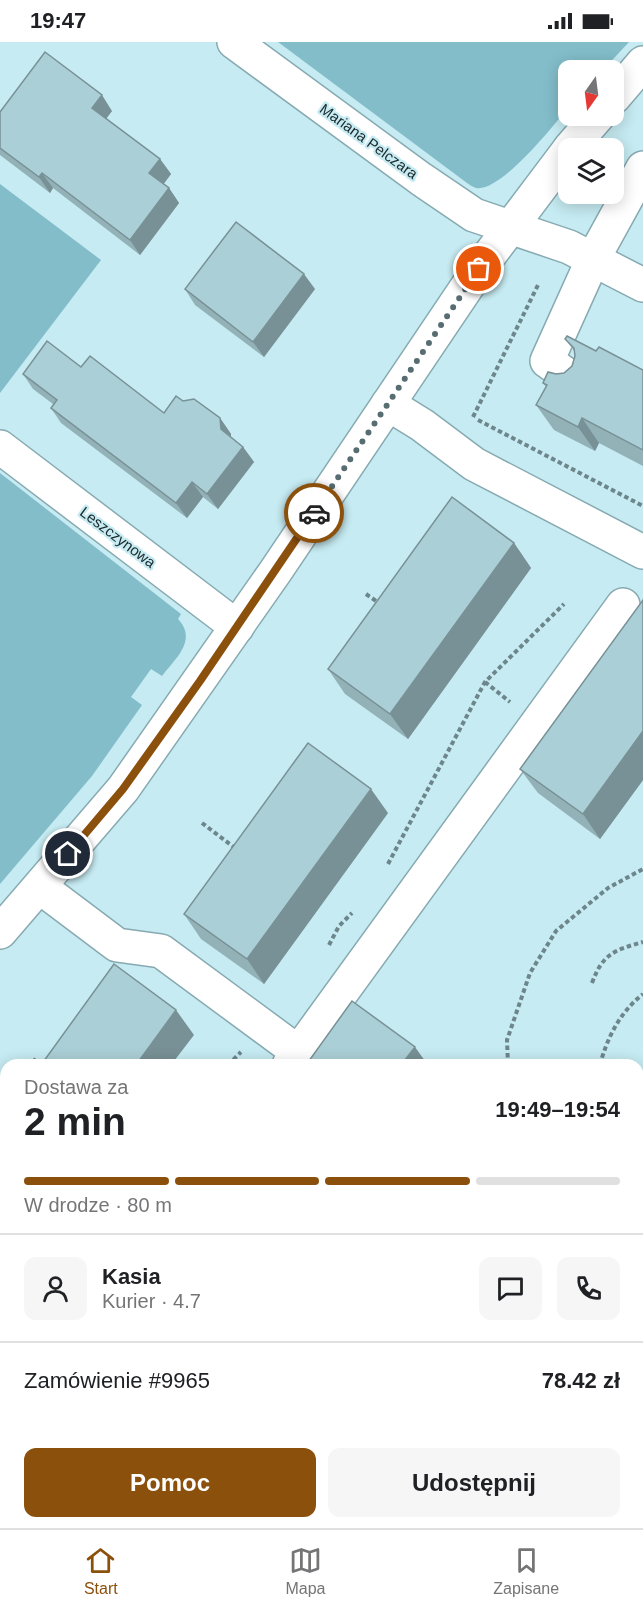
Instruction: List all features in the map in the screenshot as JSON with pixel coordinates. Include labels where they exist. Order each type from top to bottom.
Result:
[{"type":"street","name":"Mariana Pelczara","points":[[234,42],[474,214],[510,227]]},
{"type":"street","points":[[624,85],[643,63]]},
{"type":"street","points":[[579,138],[589,126]]},
{"type":"street","points":[[0,932],[123,789],[237,627],[479,269],[558,164]]},
{"type":"street","points":[[574,380],[547,361],[593,259],[643,168]]},
{"type":"street","points":[[510,227],[569,247],[643,285]]},
{"type":"street","points":[[388,404],[422,425],[474,464],[643,552]]},
{"type":"street","name":"Leszczynowa","points":[[0,447],[237,627]]},
{"type":"street","points":[[40,887],[117,945],[161,951],[294,1059],[623,605]]},
{"type":"path","points":[[538,285],[473,417],[643,506]]},
{"type":"path","points":[[366,594],[384,607]]},
{"type":"path","points":[[387,866],[485,682],[564,604]]},
{"type":"path","points":[[202,823],[239,851]]},
{"type":"path","points":[[508,1059],[507,1040],[530,973],[556,931],[608,888],[643,869]]},
{"type":"path","points":[[328,947],[339,926],[356,909]]},
{"type":"path","points":[[592,983],[604,958],[618,949],[643,942]]},
{"type":"path","points":[[602,1059],[617,1022],[643,994]]},
{"type":"shaded area","points":[[278,42],[629,42],[612,60],[558,60],[558,120],[512,170],[498,180],[486,187],[476,188]]},
{"type":"shaded area","points":[[0,184],[101,260],[0,393]]},
{"type":"shaded area","points":[[0,473],[181,614],[178,619],[186,634],[178,656],[162,676],[151,669],[131,697],[142,705],[92,776],[0,884]]},
{"type":"building","points":[[45,52],[102,95],[92,108],[160,159],[149,173],[169,188],[130,240],[42,173],[39,177],[0,148],[0,112]]},
{"type":"building","points":[[236,222],[304,274],[253,342],[185,289]]},
{"type":"building","points":[[567,336],[596,351],[599,347],[643,370],[643,450],[582,418],[578,427],[536,405],[547,385],[543,383],[548,372],[564,373],[572,366],[575,356],[574,348],[565,339]]},
{"type":"building","points":[[47,341],[81,367],[90,356],[164,413],[176,396],[183,401],[194,399],[220,418],[221,429],[243,447],[207,494],[192,482],[176,503],[51,408],[57,400],[23,374]]},
{"type":"building","points":[[452,497],[514,543],[390,714],[328,669]]},
{"type":"building","points":[[643,600],[643,731],[583,814],[520,769]]},
{"type":"building","points":[[308,743],[371,789],[247,959],[184,914]]},
{"type":"building","points":[[114,964],[176,1010],[140,1059],[45,1059]]},
{"type":"building","points":[[352,1001],[415,1047],[406,1059],[310,1059]]},
{"type":"way so far","points":[[314,513],[479,269]]},
{"type":"route","points":[[68,854],[123,789],[200,681],[314,513]]}]
